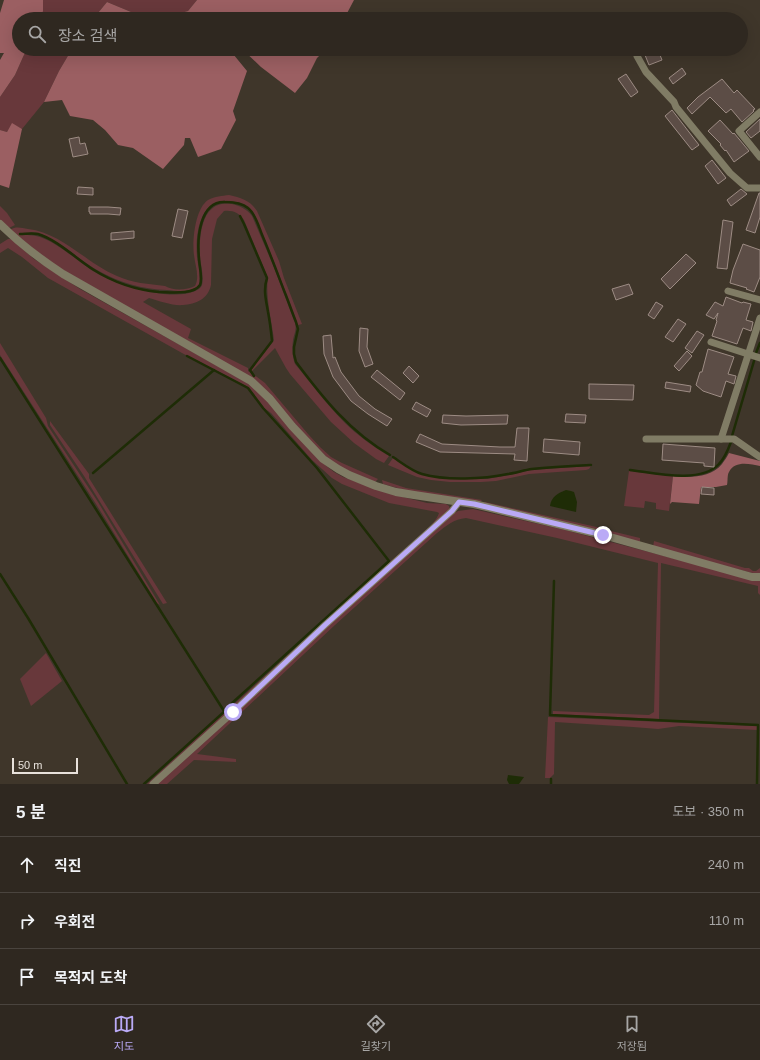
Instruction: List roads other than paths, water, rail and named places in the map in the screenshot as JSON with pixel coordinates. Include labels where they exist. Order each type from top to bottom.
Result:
[{"type":"street","points":[[637,56],[646,72],[674,102],[676,107],[730,173],[748,188],[760,188]]},
{"type":"street","points":[[760,112],[740,131],[760,157]]},
{"type":"street","points":[[0,224],[24,247],[42,261],[251,381],[270,399],[292,426],[323,459],[338,470],[376,486],[396,492],[474,504],[603,535],[752,577],[760,577]]},
{"type":"street","points":[[728,291],[760,300]]},
{"type":"street","points":[[721,439],[760,318]]},
{"type":"street","points":[[711,342],[760,358]]},
{"type":"street","points":[[646,439],[734,439],[760,457]]},
{"type":"street","points":[[153,784],[233,712],[325,625],[452,511],[459,502]]},
{"type":"waterway","points":[[20,234],[38,234],[52,240],[94,270],[125,285],[159,292],[187,292],[197,288],[201,282],[198,250],[199,232],[205,215],[216,203],[231,202],[246,206],[257,221],[296,322],[298,329],[294,347],[296,362],[327,401],[350,425],[362,436],[390,455]]},
{"type":"waterway","points":[[240,216],[267,278],[265,295],[272,341],[250,370],[254,376]]},
{"type":"waterway","points":[[756,353],[760,343]]},
{"type":"waterway","points":[[187,356],[248,388],[263,408],[317,468],[389,561],[231,704]]},
{"type":"waterway","points":[[0,358],[224,711]]},
{"type":"waterway","points":[[732,436],[754,361]]},
{"type":"waterway","points":[[93,473],[214,370]]},
{"type":"waterway","points":[[630,470],[677,476],[701,474],[711,470],[719,464],[725,457],[731,442]]},
{"type":"waterway","points":[[393,457],[418,473],[442,478],[488,477],[532,469],[591,465]]},
{"type":"waterway","points":[[0,574],[127,784]]},
{"type":"waterway","points":[[554,581],[550,715],[758,725],[757,784]]},
{"type":"waterway","points":[[144,784],[225,711]]},
{"type":"waterway","points":[[551,779],[551,784]]}]
